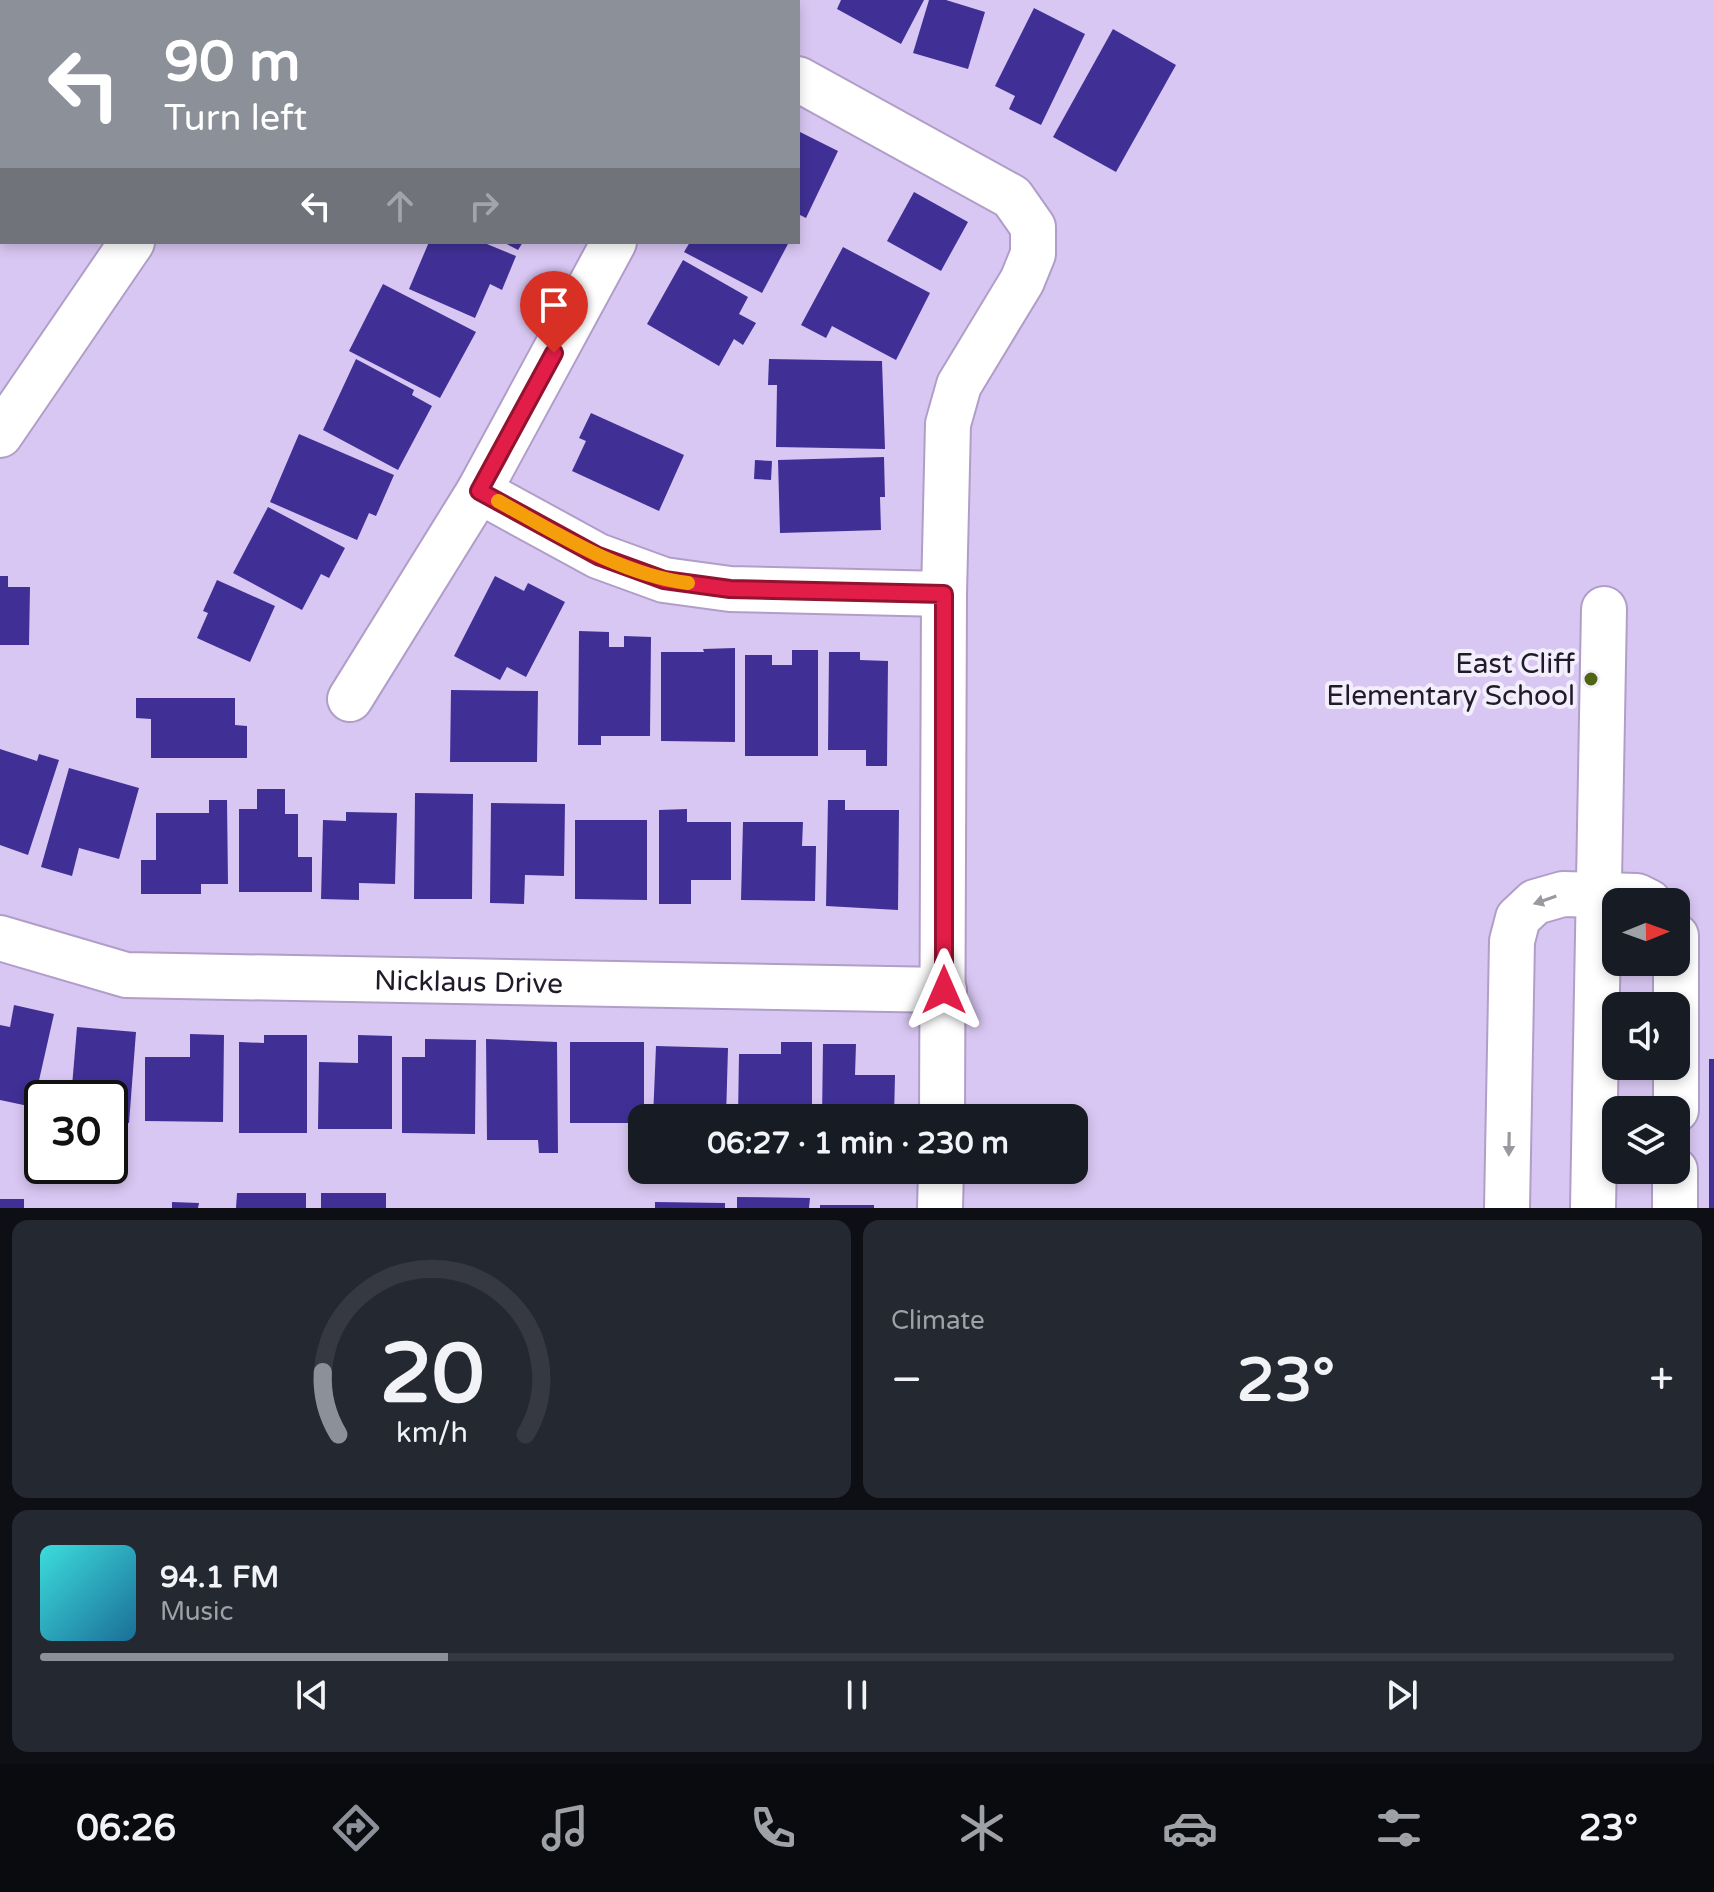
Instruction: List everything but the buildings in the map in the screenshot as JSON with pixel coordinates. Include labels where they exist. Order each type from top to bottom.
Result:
[{"type":"street","points":[[800,80],[1012,197],[1033,227],[1033,254],[1022,281],[959,385],[948,424],[944,594],[942,1104]]},
{"type":"street","points":[[0,435],[131,244]]},
{"type":"street","points":[[350,699],[479,491],[613,244]]},
{"type":"street","points":[[479,491],[598,556],[664,580],[730,589],[944,594]]},
{"type":"street","points":[[1593,1208],[1604,609]]},
{"type":"street","points":[[1507,1208],[1512,941],[1518,918],[1535,902],[1563,894],[1599,896]]},
{"type":"street","name":"Nicklaus Drive","points":[[0,938],[126,975],[944,990]]},
{"type":"street","points":[[1676,976],[1676,1096]]},
{"type":"street","points":[[940,1208],[941,1184]]},
{"type":"street","points":[[1675,1184],[1675,1208]]},
{"type":"slow traffic","points":[[498,501],[598,556],[664,580],[688,583]]},
{"type":"place","name":"East Cliff Elementary School","points":[[1591,679]]},
{"type":"route","points":[[554,353],[479,491],[598,556],[664,580],[730,589],[944,594],[944,990]]}]
